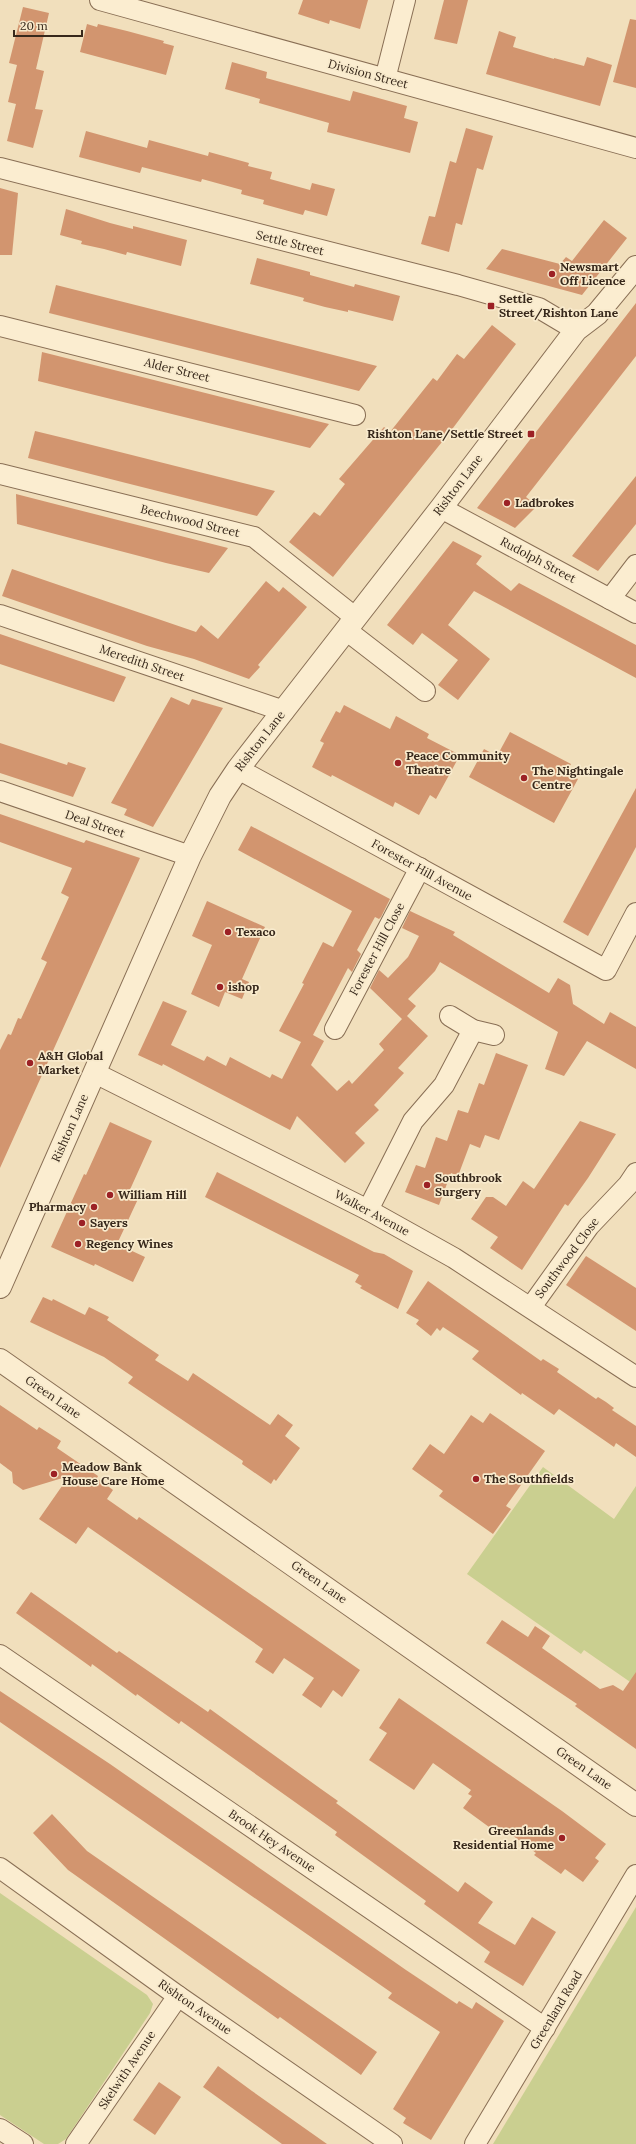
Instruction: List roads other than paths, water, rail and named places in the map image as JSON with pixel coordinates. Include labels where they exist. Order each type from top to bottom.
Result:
[{"type":"street","name":"Division Street","points":[[100,0],[636,148]]},
{"type":"street","points":[[385,79],[405,0]]},
{"type":"street","name":"Settle Street","points":[[0,168],[458,285],[539,308],[576,330]]},
{"type":"street","name":"Rishton Lane","points":[[0,1287],[190,856],[220,796],[238,769],[441,508],[576,330],[597,314],[636,267]]},
{"type":"street","name":"Alder Street","points":[[0,326],[355,415]]},
{"type":"street","name":"Beechwood Street","points":[[0,474],[254,537],[425,691]]},
{"type":"street","name":"Rudolph Street","points":[[441,508],[636,613]]},
{"type":"street","points":[[610,599],[636,565]]},
{"type":"street","name":"Meredith Street","points":[[0,615],[284,711]]},
{"type":"street","name":"Forester Hill Avenue","points":[[238,769],[606,970],[636,913]]},
{"type":"street","name":"Deal Street","points":[[0,791],[190,856]]},
{"type":"street","name":"Forester Hill Close","points":[[335,1029],[420,868]]},
{"type":"street","points":[[450,1016],[473,1030],[494,1035]]},
{"type":"street","points":[[368,1210],[413,1121],[444,1085],[473,1030]]},
{"type":"street","name":"Walker Avenue","points":[[95,1073],[368,1210],[454,1258],[636,1377]]},
{"type":"street","name":"Southwood Close","points":[[531,1307],[589,1226],[628,1185],[636,1173]]},
{"type":"street","name":"Green Lane","points":[[0,1360],[636,1805]]},
{"type":"street","name":"Brook Hey Avenue","points":[[0,1655],[545,2028]]},
{"type":"street","name":"Rishton Avenue","points":[[0,1867],[178,1996],[392,2144]]},
{"type":"street","name":"Greenland Road","points":[[475,2144],[636,1875]]},
{"type":"street","name":"Skelwith Avenue","points":[[76,2144],[178,1996]]},
{"type":"street","points":[[0,2129],[23,2144]]},
{"type":"place","name":"Newsmart Off Licence","points":[[552,274]]},
{"type":"place","name":"Settle Street/Rishton Lane","points":[[491,306]]},
{"type":"place","name":"Rishton Lane/Settle Street","points":[[531,434]]},
{"type":"place","name":"Ladbrokes","points":[[507,503]]},
{"type":"place","name":"Peace Community Theatre","points":[[398,763]]},
{"type":"place","name":"The Nightingale Centre","points":[[524,778]]},
{"type":"place","name":"Texaco","points":[[228,932]]},
{"type":"place","name":"ishop","points":[[220,987]]},
{"type":"place","name":"A&H Global Market","points":[[30,1063]]},
{"type":"place","name":"Southbrook Surgery","points":[[427,1185]]},
{"type":"place","name":"William Hill","points":[[110,1195]]},
{"type":"place","name":"Pharmacy","points":[[94,1207]]},
{"type":"place","name":"Sayers","points":[[82,1223]]},
{"type":"place","name":"Regency Wines","points":[[78,1244]]},
{"type":"place","name":"Meadow Bank House Care Home","points":[[54,1474]]},
{"type":"place","name":"The Southfields","points":[[476,1479]]},
{"type":"place","name":"Greenlands Residential Home","points":[[562,1838]]}]
